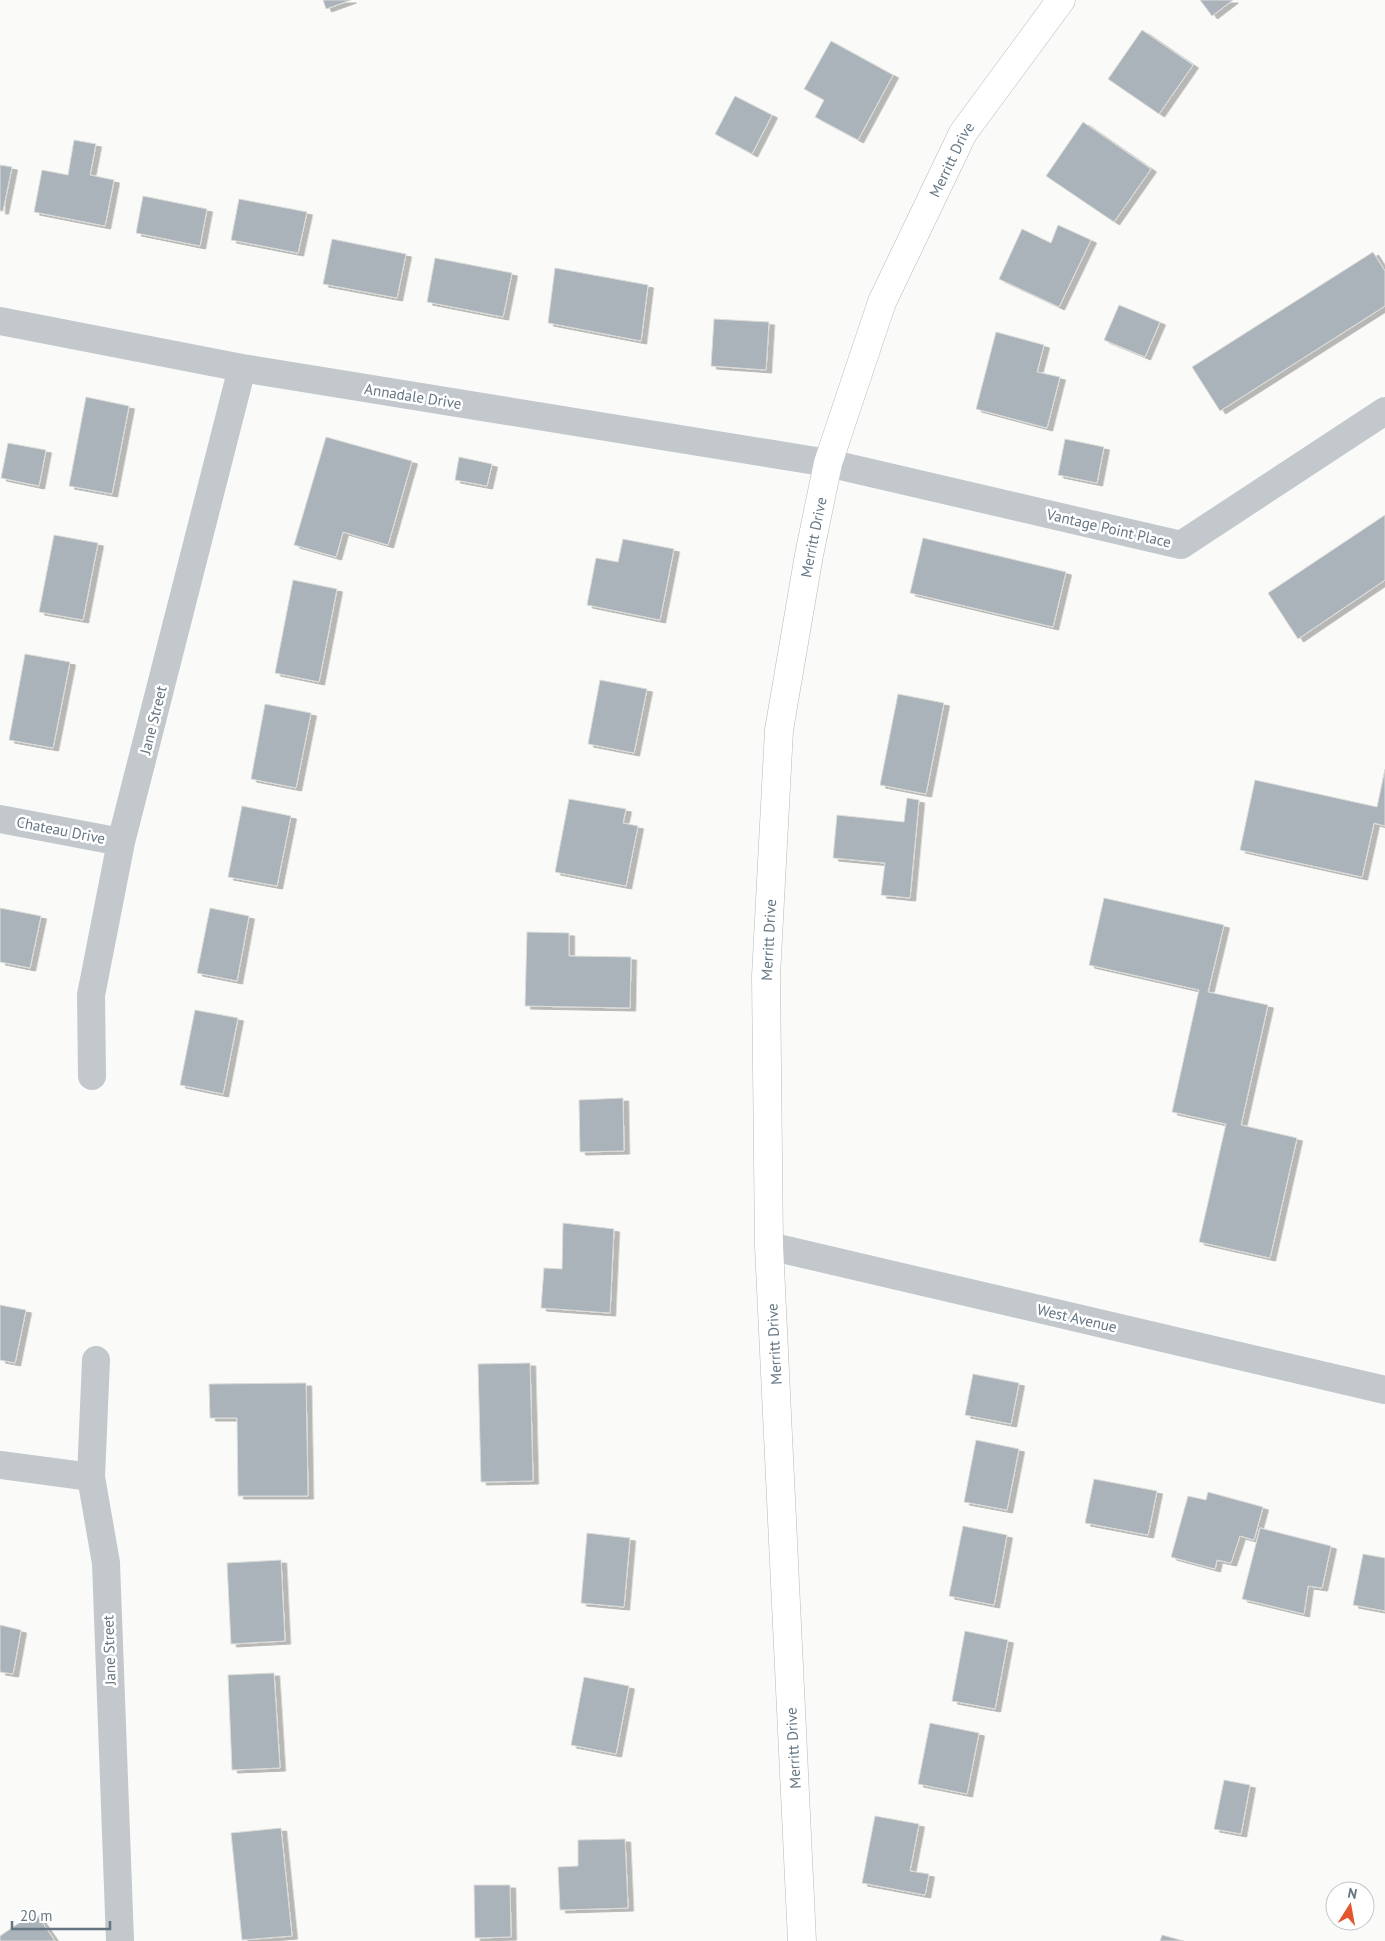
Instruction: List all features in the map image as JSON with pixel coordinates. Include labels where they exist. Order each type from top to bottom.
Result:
[{"type":"main road","name":"Merritt Drive","points":[[802,1941],[769,1246],[766,976],[780,730],[809,555],[828,463],[882,302],[963,133],[1061,0]]},
{"type":"street","name":"Annadale Drive","points":[[0,321],[242,368],[828,463]]},
{"type":"street","name":"Jane Street","points":[[92,1076],[91,995],[122,842],[242,368]]},
{"type":"street","name":"Vantage Point Place","points":[[828,463],[1181,545],[1385,412]]},
{"type":"street","name":"Chateau Drive","points":[[0,819],[122,842]]},
{"type":"street","name":"West Avenue","points":[[769,1246],[1385,1390]]},
{"type":"street","name":"Jane Street","points":[[96,1360],[91,1478],[106,1563],[120,1941]]},
{"type":"street","points":[[0,1465],[91,1478]]},
{"type":"building","points":[[323,0],[351,0],[326,9]]},
{"type":"building","points":[[1200,0],[1233,0],[1212,16]]},
{"type":"building","points":[[1142,30],[1193,65],[1159,114],[1108,79]]},
{"type":"building","points":[[831,41],[893,75],[858,140],[815,117],[824,100],[804,89]]},
{"type":"building","points":[[735,96],[772,115],[752,154],[715,134]]},
{"type":"building","points":[[1083,122],[1151,169],[1114,222],[1046,176]]},
{"type":"building","points":[[74,140],[96,144],[90,175],[114,180],[105,226],[34,212],[42,170],[68,175]]},
{"type":"building","points":[[0,165],[12,167],[3,211],[0,211]]},
{"type":"building","points":[[143,196],[207,209],[200,246],[136,233]]},
{"type":"building","points":[[239,199],[307,212],[298,253],[231,240]]},
{"type":"building","points":[[1058,225],[1091,240],[1059,307],[999,279],[1022,229],[1051,243]]},
{"type":"building","points":[[332,239],[406,254],[397,298],[323,284]]},
{"type":"building","points":[[1373,252],[1385,271],[1385,306],[1220,411],[1192,367]]},
{"type":"building","points":[[435,258],[512,273],[503,317],[427,302]]},
{"type":"building","points":[[555,268],[648,285],[641,341],[548,323]]},
{"type":"building","points":[[1119,305],[1160,322],[1145,357],[1104,340]]},
{"type":"building","points":[[714,319],[769,322],[766,370],[711,366]]},
{"type":"building","points":[[996,332],[1044,345],[1037,372],[1060,377],[1047,428],[976,409]]},
{"type":"building","points":[[86,397],[129,406],[112,494],[69,486]]},
{"type":"building","points":[[326,437],[412,461],[388,545],[343,532],[336,557],[294,545]]},
{"type":"building","points":[[1065,439],[1104,447],[1097,483],[1058,475]]},
{"type":"building","points":[[8,443],[46,450],[39,486],[1,478]]},
{"type":"building","points":[[459,457],[492,464],[487,486],[455,480]]},
{"type":"building","points":[[1385,515],[1385,580],[1298,639],[1268,593]]},
{"type":"building","points":[[54,535],[98,543],[83,620],[39,612]]},
{"type":"building","points":[[923,538],[1066,572],[1053,627],[910,593]]},
{"type":"building","points":[[623,539],[674,549],[660,620],[587,605],[596,558],[618,562]]},
{"type":"building","points":[[293,580],[337,589],[319,682],[275,673]]},
{"type":"building","points":[[25,654],[70,662],[53,748],[9,740]]},
{"type":"building","points":[[600,680],[647,689],[634,753],[588,744]]},
{"type":"building","points":[[898,694],[944,703],[926,794],[880,785]]},
{"type":"building","points":[[265,704],[311,713],[296,788],[251,779]]},
{"type":"building","points":[[1385,769],[1385,826],[1374,823],[1362,877],[1240,850],[1255,780],[1377,807]]},
{"type":"building","points":[[907,798],[919,800],[910,898],[881,895],[885,863],[833,858],[837,815],[904,822]]},
{"type":"building","points":[[569,799],[626,809],[623,823],[638,826],[626,886],[555,872]]},
{"type":"building","points":[[242,806],[291,816],[277,886],[228,877]]},
{"type":"building","points":[[1104,898],[1224,925],[1208,992],[1268,1005],[1241,1125],[1297,1138],[1270,1258],[1199,1242],[1226,1124],[1172,1112],[1199,990],[1089,965]]},
{"type":"building","points":[[0,908],[41,916],[30,968],[0,962]]},
{"type":"building","points":[[210,908],[249,916],[237,981],[197,973]]},
{"type":"building","points":[[527,932],[569,933],[569,956],[631,957],[630,1008],[525,1006]]},
{"type":"building","points":[[195,1010],[238,1018],[223,1094],[180,1085]]},
{"type":"building","points":[[623,1098],[624,1151],[580,1152],[579,1100]]},
{"type":"building","points":[[563,1223],[614,1229],[610,1313],[541,1308],[544,1268],[562,1269]]},
{"type":"building","points":[[0,1305],[26,1310],[15,1363],[0,1360]]},
{"type":"building","points":[[530,1363],[533,1481],[481,1482],[478,1364]]},
{"type":"building","points":[[973,1374],[1019,1383],[1011,1424],[965,1415]]},
{"type":"building","points":[[306,1383],[308,1496],[238,1496],[237,1418],[210,1418],[209,1384]]},
{"type":"building","points":[[976,1440],[1019,1449],[1007,1510],[964,1502]]},
{"type":"building","points":[[1094,1479],[1157,1491],[1148,1535],[1085,1523]]},
{"type":"building","points":[[1208,1492],[1263,1507],[1254,1540],[1240,1536],[1231,1563],[1217,1560],[1215,1569],[1171,1557],[1188,1496],[1206,1500]]},
{"type":"building","points":[[963,1526],[1007,1535],[994,1605],[949,1596]]},
{"type":"building","points":[[1260,1528],[1331,1546],[1322,1588],[1308,1586],[1304,1614],[1242,1599]]},
{"type":"building","points":[[587,1533],[630,1538],[624,1607],[581,1603]]},
{"type":"building","points":[[1363,1554],[1385,1558],[1385,1611],[1353,1605]]},
{"type":"building","points":[[281,1560],[285,1641],[231,1644],[227,1563]]},
{"type":"building","points":[[0,1625],[21,1630],[13,1674],[0,1672]]},
{"type":"building","points":[[965,1631],[1008,1640],[995,1709],[952,1701]]},
{"type":"building","points":[[274,1673],[280,1768],[232,1770],[228,1675]]},
{"type":"building","points":[[584,1677],[629,1686],[616,1754],[571,1745]]},
{"type":"building","points":[[930,1723],[979,1733],[967,1794],[918,1784]]},
{"type":"building","points":[[1224,1780],[1250,1785],[1241,1834],[1214,1829]]},
{"type":"building","points":[[875,1816],[919,1824],[910,1871],[929,1874],[925,1895],[862,1883]]},
{"type":"building","points":[[281,1828],[292,1936],[242,1940],[231,1833]]},
{"type":"building","points":[[625,1839],[628,1908],[560,1910],[558,1867],[578,1866],[578,1840]]},
{"type":"building","points":[[474,1885],[510,1885],[511,1937],[475,1938]]},
{"type":"building","points":[[35,1912],[55,1941],[0,1941],[0,1936]]},
{"type":"building","points":[[1162,1935],[1184,1941],[1160,1941]]}]
